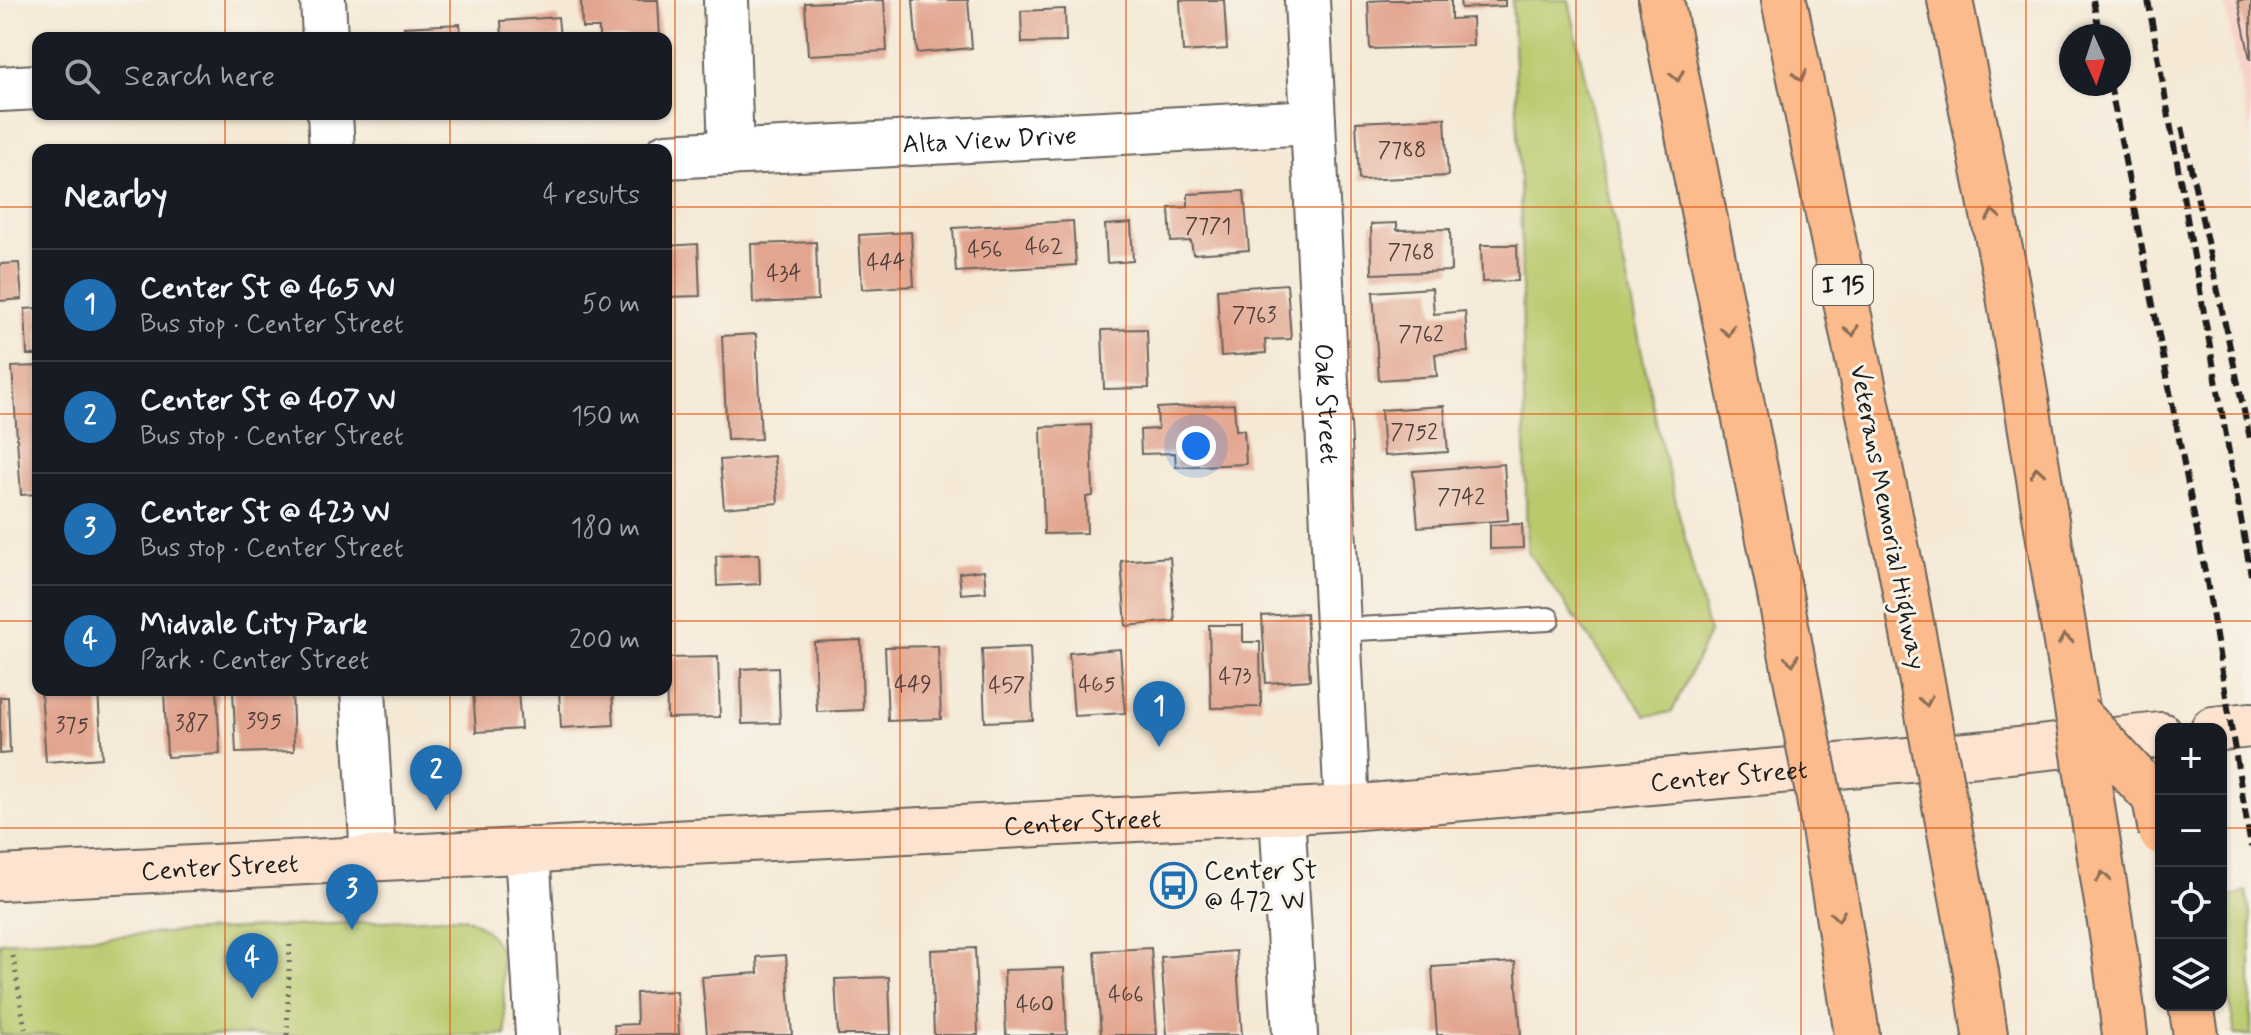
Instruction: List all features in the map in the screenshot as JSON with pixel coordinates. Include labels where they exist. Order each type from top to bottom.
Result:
[{"type":"highway","points":[[1661,0],[1819,798],[1857,1035]]},
{"type":"highway","name":"Veterans Memorial Highway","points":[[1784,0],[1901,569],[1985,1035]]},
{"type":"highway","points":[[1950,0],[2007,284],[2078,715],[2125,1035]]},
{"type":"highway","points":[[2078,715],[2155,798]]},
{"type":"highway","points":[[2192,1011],[2196,1035]]},
{"type":"main road","points":[[2227,728],[2251,725]]},
{"type":"main road","name":"Center Street","points":[[0,878],[1347,808],[1990,753],[2155,736]]},
{"type":"street","points":[[323,0],[325,32]]},
{"type":"street","points":[[726,0],[731,153]]},
{"type":"street","name":"Oak Street","points":[[1307,0],[1347,808]]},
{"type":"street","points":[[0,89],[32,87]]},
{"type":"street","points":[[330,120],[332,144]]},
{"type":"street","name":"Alta View Drive","points":[[672,156],[1313,122]]},
{"type":"street","points":[[363,696],[373,858]]},
{"type":"street","points":[[1282,812],[1295,1035]]},
{"type":"street","points":[[527,850],[538,1035]]},
{"type":"lane","points":[[1338,630],[1548,619]]},
{"type":"path","points":[[287,1035],[290,940]]},
{"type":"path","points":[[13,956],[26,1035]]},
{"type":"shaded area","points":[[2224,0],[2251,0],[2251,137]]},
{"type":"green space","points":[[1512,0],[1569,0],[1659,435],[1709,633],[1672,712],[1646,716],[1527,551],[1520,182]]},
{"type":"green space","points":[[2246,891],[2251,919],[2251,1035],[2235,1035],[2227,988],[2227,898]]},
{"type":"green space","points":[[458,917],[473,921],[484,929],[501,952],[506,1035],[0,1035],[0,942]]},
{"type":"building","points":[[581,0],[658,0],[660,32],[599,32],[599,28],[582,28]]},
{"type":"building","points":[[884,0],[887,51],[808,55],[805,3]]},
{"type":"building","points":[[913,0],[968,0],[972,48],[917,53]]},
{"type":"building","points":[[1180,0],[1224,0],[1227,49],[1183,52]]},
{"type":"building","points":[[1451,0],[1451,19],[1472,18],[1473,46],[1370,49],[1368,1]]},
{"type":"building","points":[[1460,0],[1505,0],[1505,6],[1461,8]]},
{"type":"building","points":[[2238,0],[2251,0],[2251,59],[2250,59]]},
{"type":"building","points":[[1065,9],[1066,42],[1022,43],[1021,11]]},
{"type":"building","points":[[558,17],[559,32],[502,32],[501,21]]},
{"type":"building","points":[[460,24],[461,32],[404,32],[404,27]]},
{"type":"building","points":[[1445,118],[1448,176],[1359,180],[1356,122]]},
{"type":"building","points":[[1244,191],[1249,250],[1193,254],[1191,241],[1171,242],[1169,208],[1188,207],[1188,194]]},
{"type":"building","points":[[1073,221],[1076,265],[956,272],[953,228]]},
{"type":"building","points":[[1131,223],[1133,261],[1107,263],[1105,225]]},
{"type":"building","points":[[1397,223],[1397,230],[1450,229],[1451,271],[1372,274],[1371,224]]},
{"type":"building","points":[[911,232],[914,286],[862,289],[859,235]]},
{"type":"building","points":[[816,242],[818,300],[753,303],[751,244]]},
{"type":"building","points":[[698,244],[700,296],[672,297],[672,246]]},
{"type":"building","points":[[1481,245],[1517,245],[1518,281],[1482,282]]},
{"type":"building","points":[[19,263],[22,299],[0,301],[0,264]]},
{"type":"building","points":[[1287,284],[1291,339],[1265,340],[1266,353],[1221,356],[1217,289]]},
{"type":"building","points":[[1432,288],[1434,314],[1465,311],[1468,352],[1435,354],[1437,376],[1379,380],[1373,292]]},
{"type":"building","points":[[32,308],[32,355],[27,355],[25,309]]},
{"type":"building","points":[[1147,329],[1149,388],[1104,389],[1102,330]]},
{"type":"building","points":[[756,334],[761,439],[727,440],[722,336]]},
{"type":"building","points":[[32,366],[32,494],[21,495],[12,367]]},
{"type":"building","points":[[1234,404],[1236,430],[1244,430],[1246,464],[1176,467],[1175,453],[1141,454],[1140,430],[1158,429],[1157,408]]},
{"type":"building","points":[[1444,406],[1448,452],[1384,456],[1381,410]]},
{"type":"building","points":[[1091,425],[1093,496],[1086,497],[1087,533],[1044,534],[1041,427]]},
{"type":"building","points":[[774,456],[778,503],[724,508],[720,460]]},
{"type":"building","points":[[1504,464],[1508,520],[1418,527],[1413,471]]},
{"type":"building","points":[[1522,524],[1523,548],[1490,549],[1490,525]]},
{"type":"building","points":[[759,554],[760,584],[717,586],[716,556]]},
{"type":"building","points":[[1170,557],[1175,621],[1126,626],[1121,561]]},
{"type":"building","points":[[984,570],[986,592],[961,594],[959,573]]},
{"type":"building","points":[[1306,613],[1310,680],[1266,683],[1262,616]]},
{"type":"building","points":[[1209,625],[1243,625],[1243,642],[1260,642],[1261,707],[1211,708]]},
{"type":"building","points":[[861,640],[863,710],[817,712],[814,642]]},
{"type":"building","points":[[938,646],[941,719],[888,721],[885,647]]},
{"type":"building","points":[[1030,647],[1033,720],[985,722],[982,649]]},
{"type":"building","points":[[1120,649],[1125,713],[1074,716],[1069,653]]},
{"type":"building","points":[[718,657],[720,717],[667,718],[667,696],[672,696],[672,658]]},
{"type":"building","points":[[778,667],[780,723],[742,724],[741,669]]},
{"type":"building","points":[[41,696],[98,696],[102,758],[46,762]]},
{"type":"building","points":[[164,696],[217,696],[220,754],[167,757]]},
{"type":"building","points":[[233,696],[292,696],[294,751],[236,753]]},
{"type":"building","points":[[473,696],[518,696],[521,729],[476,732]]},
{"type":"building","points":[[559,696],[612,696],[614,725],[561,728]]},
{"type":"building","points":[[0,697],[8,697],[10,753],[0,754]]},
{"type":"building","points":[[975,948],[978,1035],[934,1035],[931,950]]},
{"type":"building","points":[[1151,948],[1157,1035],[1101,1035],[1095,951]]},
{"type":"building","points":[[1236,951],[1242,1035],[1167,1035],[1161,957]]},
{"type":"building","points":[[786,955],[792,1035],[707,1035],[702,977],[758,973],[757,957]]},
{"type":"building","points":[[1515,962],[1521,1035],[1437,1035],[1432,967]]},
{"type":"building","points":[[1064,968],[1067,1035],[1006,1035],[1004,970]]},
{"type":"building","points":[[889,977],[891,1035],[838,1035],[835,979]]},
{"type":"building","points":[[677,991],[679,1035],[615,1035],[614,1025],[637,1024],[636,993]]},
{"type":"railway","points":[[2093,0],[2098,24]]},
{"type":"railway","points":[[2148,0],[2251,575]]},
{"type":"railway","points":[[2112,96],[2207,582],[2251,847]]},
{"type":"railway","points":[[2182,127],[2251,443]]},
{"type":"place","name":"Center St @ 465 W","points":[[1159,747]]},
{"type":"place","name":"Center St @ 407 W","points":[[436,811]]},
{"type":"place","name":"Center St @ 472 W","points":[[1173,885]]},
{"type":"place","name":"Center St @ 423 W","points":[[352,930]]},
{"type":"place","name":"Midvale City Park","points":[[252,999]]}]
